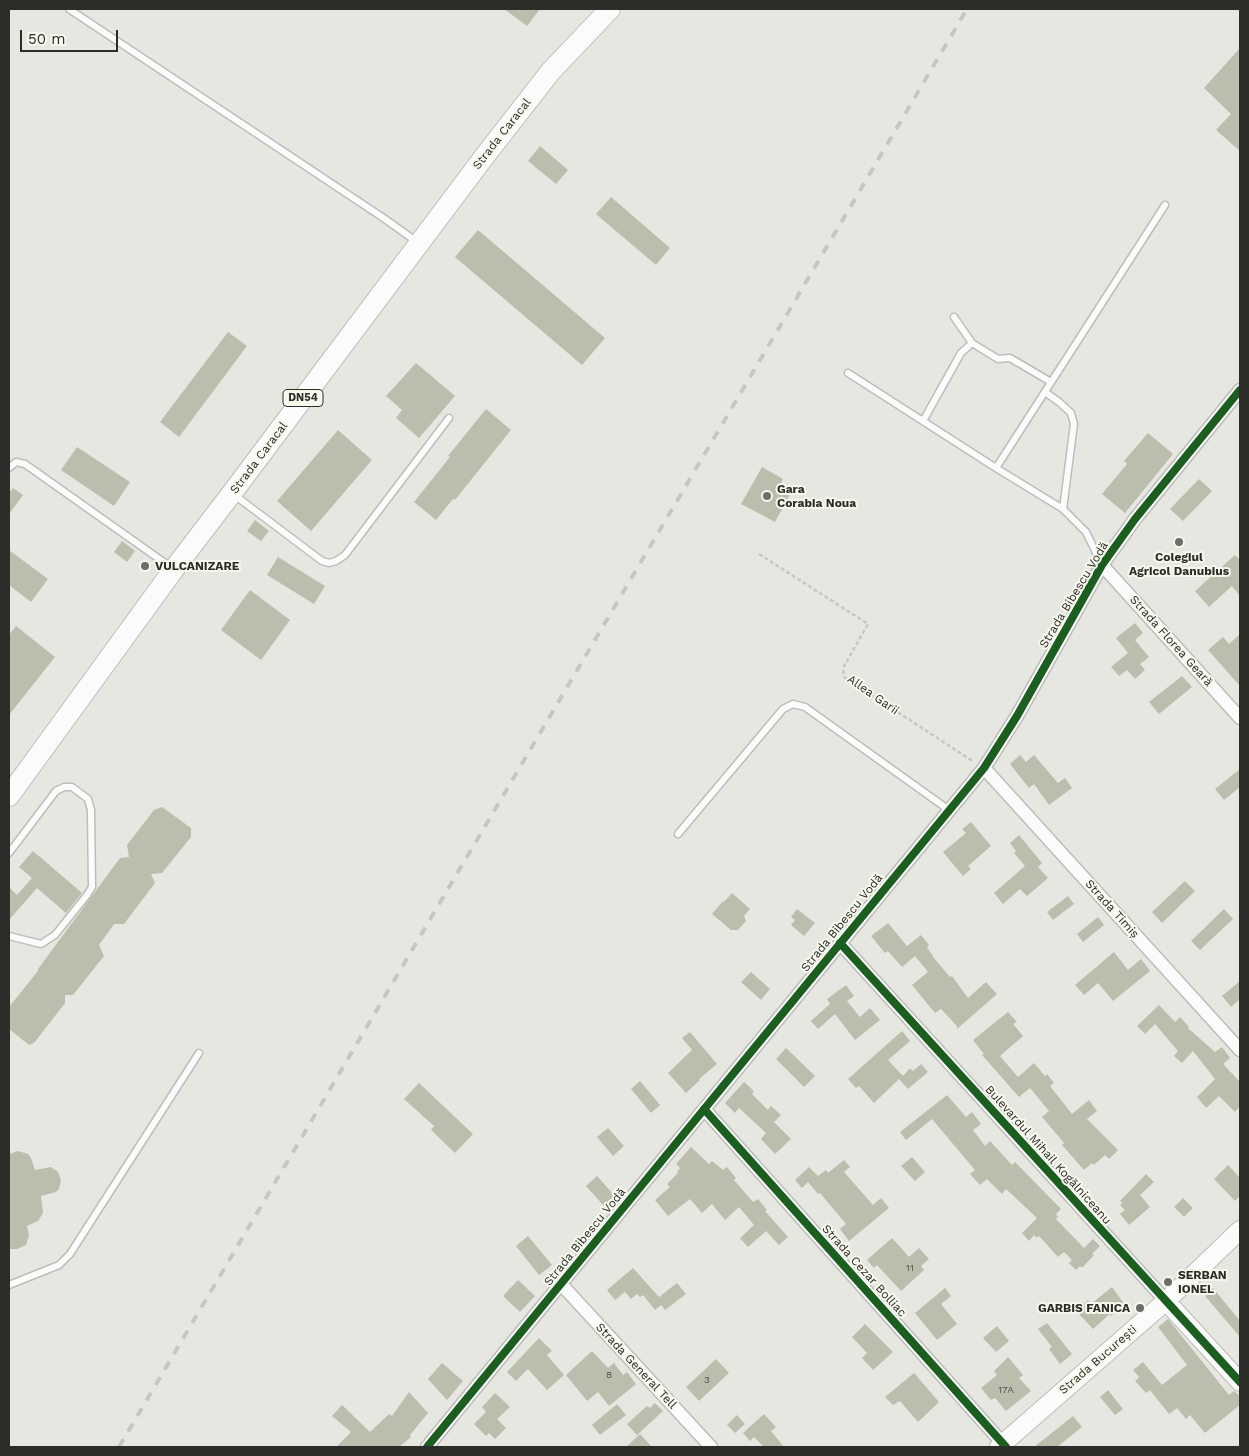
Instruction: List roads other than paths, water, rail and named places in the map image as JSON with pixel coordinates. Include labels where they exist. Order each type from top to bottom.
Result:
[{"type":"main road","name":"Strada Caracal","points":[[9,796],[174,569],[418,243],[551,71],[610,9]]},
{"type":"street","name":"Strada Bibescu Vodă","points":[[427,1447],[984,768],[1017,716],[1102,565],[1135,519],[1240,390]]},
{"type":"street","name":"Strada Florea Geară","points":[[1102,565],[1240,718]]},
{"type":"street","name":"Strada Timiș","points":[[984,768],[1240,1050]]},
{"type":"street","name":"Bulevardul Mihail Kogălniceanu","points":[[840,944],[1240,1382]]},
{"type":"street","name":"Strada Cezar Bolliac","points":[[704,1109],[1003,1446]]},
{"type":"street","name":"Strada București","points":[[1003,1446],[1166,1301],[1240,1230]]},
{"type":"street","name":"Strada General Tell","points":[[561,1284],[711,1447]]},
{"type":"lane","points":[[69,9],[385,219],[418,243]]},
{"type":"lane","points":[[996,468],[1165,205]]},
{"type":"lane","points":[[954,317],[972,343],[998,359],[1010,358],[1051,382]]},
{"type":"lane","points":[[923,421],[961,353],[972,343]]},
{"type":"lane","points":[[848,372],[996,468],[1064,509],[1086,532],[1102,565]]},
{"type":"lane","points":[[1045,392],[1071,412],[1074,424],[1064,509]]},
{"type":"lane","points":[[232,493],[322,561],[336,562],[345,555],[449,418]]},
{"type":"lane","points":[[9,468],[16,462],[25,464],[174,569]]},
{"type":"lane","points":[[678,834],[782,709],[793,704],[805,707],[949,810]]},
{"type":"lane","points":[[9,853],[56,791],[64,787],[72,788],[88,799],[91,810],[92,887],[88,895],[55,935],[41,944],[9,936]]},
{"type":"lane","points":[[9,1285],[59,1264],[70,1254],[199,1053]]},
{"type":"railway","points":[[119,1447],[967,9]]},
{"type":"place","name":"Gara Corabia Noua","points":[[767,496]]},
{"type":"place","name":"Colegiul Agricol Danubius","points":[[1179,542]]},
{"type":"place","name":"VULCANIZARE","points":[[145,566]]},
{"type":"place","name":"SERBAN IONEL","points":[[1168,1282]]},
{"type":"place","name":"GARBIS FANICA","points":[[1140,1308]]}]
